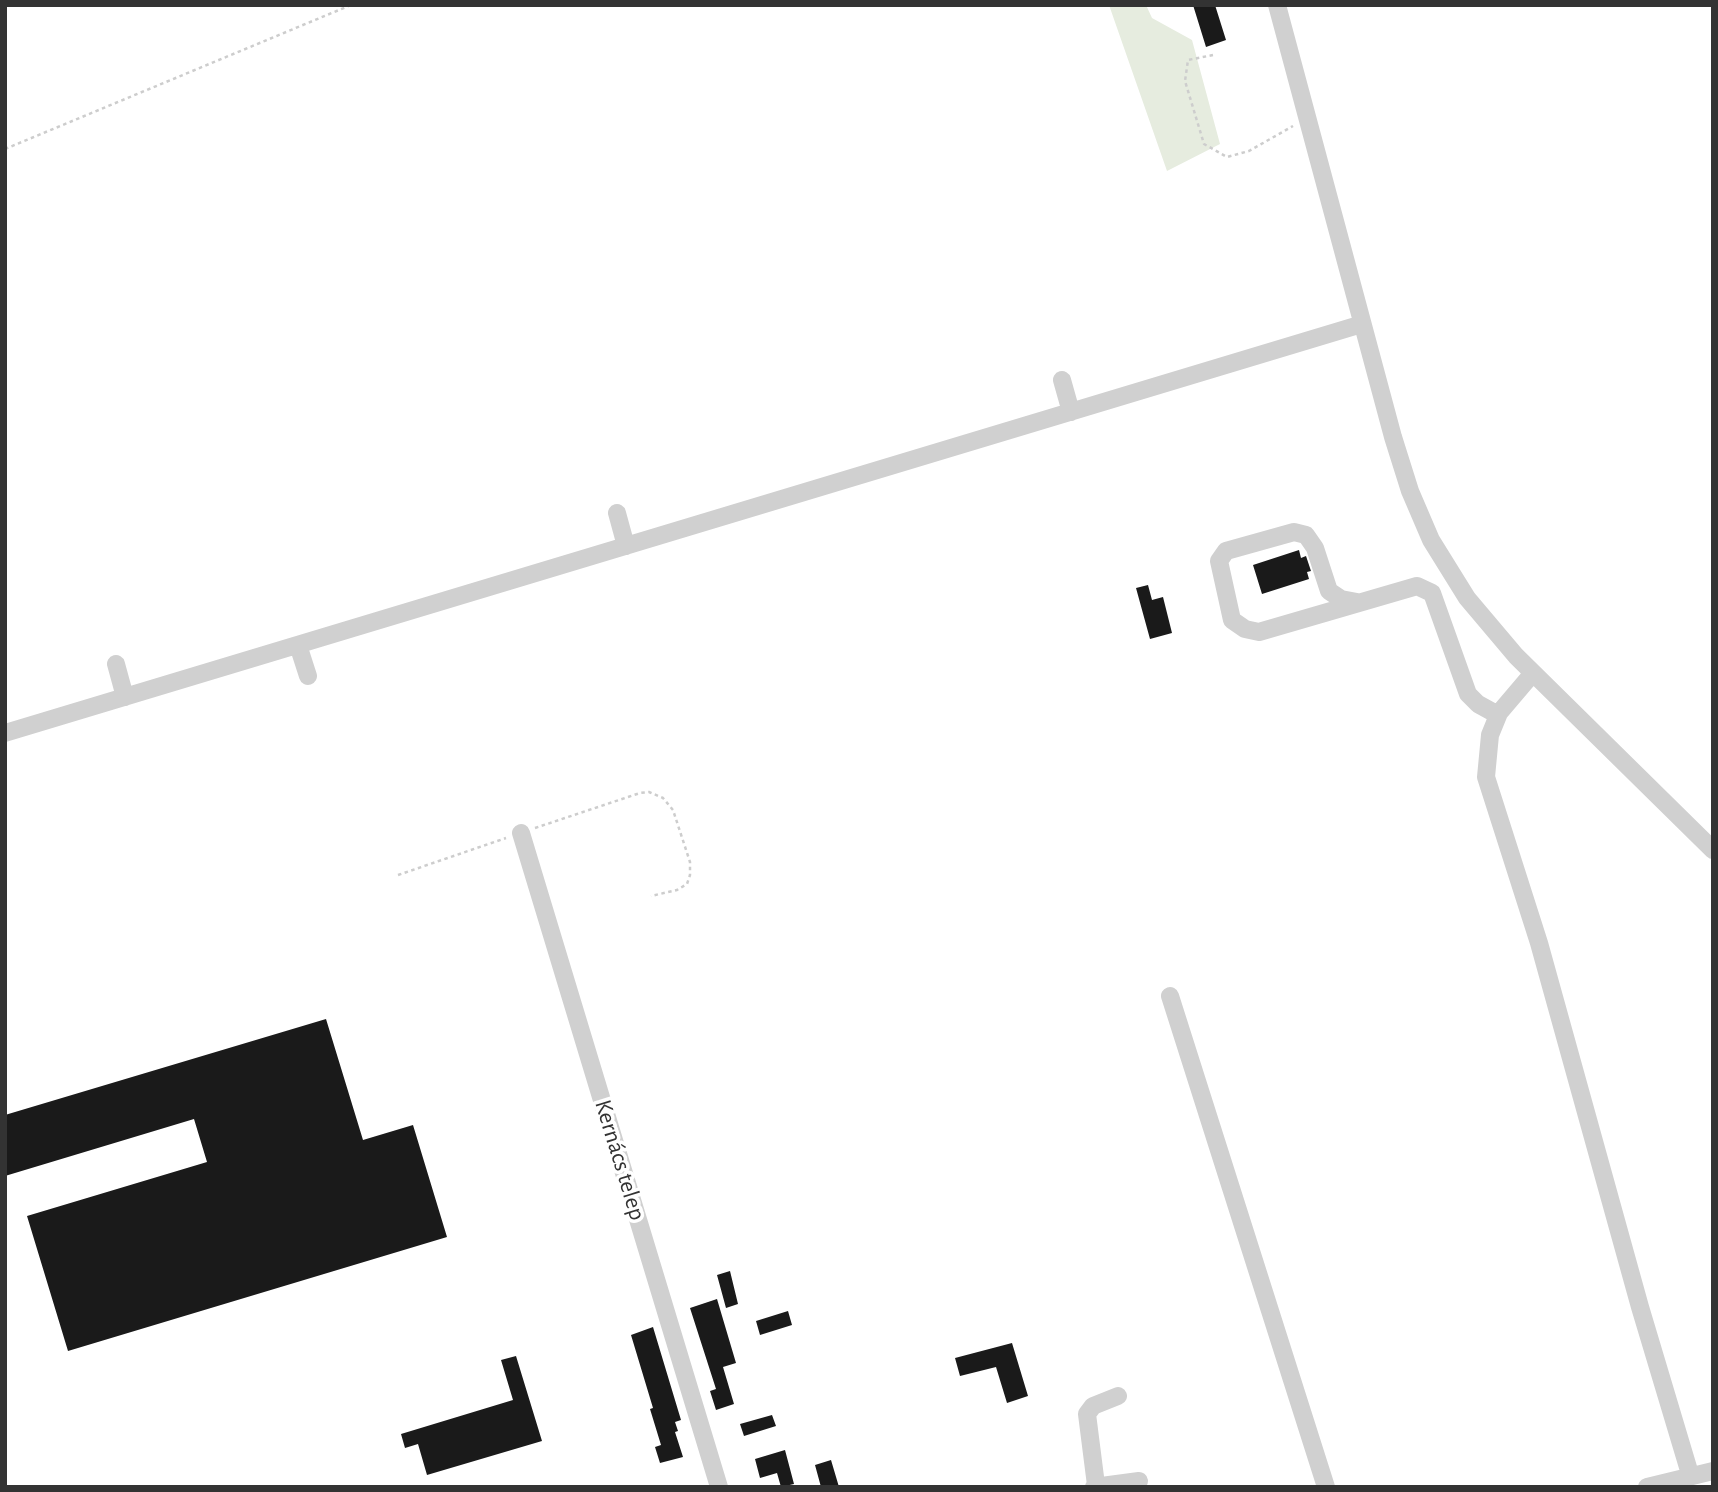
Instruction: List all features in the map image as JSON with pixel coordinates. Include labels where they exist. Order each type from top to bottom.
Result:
[{"type":"street","points":[[1277,5],[1362,324],[1410,491],[1431,540],[1467,598],[1533,673],[1713,850]]},
{"type":"street","points":[[5,733],[1362,324]]},
{"type":"street","points":[[1062,380],[1071,412]]},
{"type":"street","points":[[617,513],[626,546]]},
{"type":"street","points":[[1357,602],[1341,599],[1329,591],[1315,548],[1306,535],[1294,531],[1226,551],[1219,561],[1232,620],[1245,629],[1259,632],[1417,586],[1432,593],[1468,694],[1478,704],[1498,715]]},
{"type":"street","points":[[298,645],[308,676]]},
{"type":"street","points":[[116,664],[125,697]]},
{"type":"street","points":[[1533,673],[1505,702],[1498,715],[1490,734],[1486,777],[1539,943],[1640,1307],[1690,1474]]},
{"type":"street","name":"Kernács telep","points":[[521,833],[719,1487]]},
{"type":"street","points":[[1170,996],[1326,1487]]},
{"type":"street","points":[[1118,1396],[1093,1406],[1087,1414],[1095,1486],[1139,1481]]},
{"type":"street","points":[[1647,1487],[1690,1474],[1713,1471]]},
{"type":"path","points":[[5,149],[351,5]]},
{"type":"path","points":[[1213,55],[1188,60],[1185,81],[1204,145],[1227,156],[1249,151],[1308,117]]},
{"type":"path","points":[[398,875],[649,792],[663,798],[673,810],[690,862],[687,884],[677,890],[651,896]]},
{"type":"shaded area","points":[[1109,5],[1146,5],[1152,18],[1192,40],[1220,144],[1167,171]]},
{"type":"building","points":[[1193,5],[1215,5],[1226,40],[1206,47]]},
{"type":"building","points":[[1299,550],[1301,558],[1306,556],[1311,571],[1307,572],[1309,579],[1262,594],[1253,565]]},
{"type":"building","points":[[1148,585],[1152,600],[1163,597],[1172,633],[1150,639],[1136,588]]},
{"type":"building","points":[[326,1019],[363,1140],[413,1125],[447,1237],[68,1351],[27,1216],[207,1162],[194,1119],[5,1176],[5,1115]]},
{"type":"building","points":[[730,1271],[738,1304],[726,1308],[717,1275]]},
{"type":"building","points":[[717,1299],[736,1363],[723,1367],[734,1404],[716,1410],[710,1391],[716,1389],[690,1308]]},
{"type":"building","points":[[788,1311],[792,1325],[760,1335],[756,1321]]},
{"type":"building","points":[[653,1327],[681,1420],[675,1422],[678,1431],[675,1432],[683,1457],[660,1463],[655,1447],[661,1445],[650,1409],[653,1408],[631,1335]]},
{"type":"building","points":[[1012,1343],[1028,1396],[1007,1403],[996,1367],[960,1376],[955,1358]]},
{"type":"building","points":[[516,1356],[542,1441],[427,1475],[418,1444],[405,1448],[401,1434],[513,1400],[501,1360]]},
{"type":"building","points":[[772,1415],[776,1426],[744,1436],[740,1424]]},
{"type":"building","points":[[785,1450],[794,1484],[781,1487],[777,1473],[760,1478],[755,1459]]},
{"type":"building","points":[[831,1460],[839,1487],[821,1487],[815,1465]]}]
